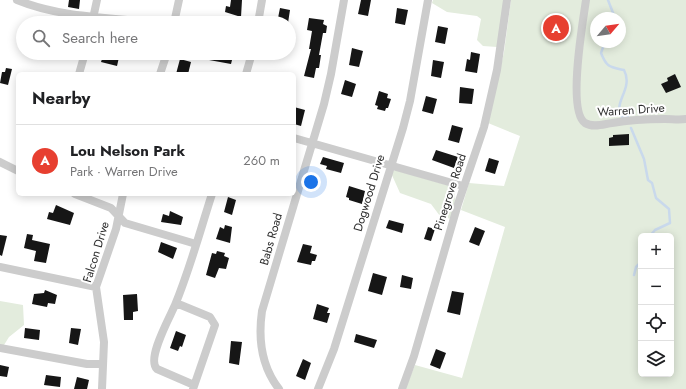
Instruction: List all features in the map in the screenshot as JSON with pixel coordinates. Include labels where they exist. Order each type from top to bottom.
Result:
[{"type":"street","points":[[17,0],[37,8],[74,16]]},
{"type":"street","points":[[94,16],[97,0]]},
{"type":"street","points":[[176,16],[179,0]]},
{"type":"street","points":[[259,16],[262,0]]},
{"type":"street","name":"Babs Road","points":[[296,194],[331,74],[344,0]]},
{"type":"street","name":"Dogwood Drive","points":[[318,389],[334,349],[410,101],[428,0]]},
{"type":"street","name":"Pinegrove Road","points":[[402,389],[414,356],[463,186],[473,161],[489,106],[508,0]]},
{"type":"street","name":"Warren Drive","points":[[586,0],[578,64],[576,95],[578,113],[582,120],[588,124],[594,125],[623,121],[686,119]]},
{"type":"street","points":[[80,72],[83,60]]},
{"type":"street","points":[[161,72],[165,60]]},
{"type":"street","points":[[247,72],[250,60]]},
{"type":"street","points":[[296,139],[463,186]]},
{"type":"street","points":[[0,162],[16,170]]},
{"type":"street","points":[[80,196],[111,208],[125,223],[196,244]]},
{"type":"street","name":"Falcon Drive","points":[[102,389],[104,342],[96,287],[116,229],[123,196]]},
{"type":"street","points":[[176,303],[210,317],[215,325],[193,387],[159,370],[153,365],[160,338],[176,303],[211,196]]},
{"type":"street","name":"Babs Road","points":[[279,389],[262,356],[259,328],[262,311],[296,196]]},
{"type":"street","points":[[0,267],[96,287]]},
{"type":"street","points":[[0,348],[87,364],[103,364]]},
{"type":"green space","points":[[433,0],[505,0],[497,47],[483,46],[477,40],[481,19],[477,16],[447,12],[432,3]]},
{"type":"green space","points":[[511,0],[686,0],[686,389],[405,389],[415,365],[462,378],[505,227],[461,210],[469,183],[504,186],[520,136],[488,123],[504,52]]},
{"type":"green space","points":[[395,170],[450,186],[455,193],[451,219],[440,216],[431,204],[400,193],[391,173]]},
{"type":"green space","points":[[0,301],[23,305],[24,325],[9,337],[4,345],[0,345]]},
{"type":"building","points":[[69,0],[80,0],[79,9],[68,7]]},
{"type":"building","points":[[231,0],[242,0],[241,16],[225,12],[226,6],[230,7]]},
{"type":"building","points":[[361,0],[371,0],[368,16],[358,14]]},
{"type":"building","points":[[280,8],[290,10],[289,16],[278,16]]},
{"type":"building","points":[[397,8],[408,10],[405,25],[395,23]]},
{"type":"building","points":[[309,18],[324,20],[323,24],[327,26],[326,33],[323,33],[319,55],[321,55],[319,68],[316,68],[314,78],[304,76],[311,49],[309,49],[312,31],[307,30]]},
{"type":"building","points":[[438,26],[448,28],[445,44],[435,42]]},
{"type":"building","points":[[352,48],[363,51],[359,67],[349,65]]},
{"type":"building","points":[[471,52],[480,54],[477,73],[465,71],[467,59],[470,60]]},
{"type":"building","points":[[102,60],[118,60],[117,66],[101,62]]},
{"type":"building","points":[[180,60],[191,62],[188,72],[177,72]]},
{"type":"building","points":[[209,60],[232,60],[231,64]]},
{"type":"building","points":[[433,60],[444,62],[441,78],[431,76]]},
{"type":"building","points":[[6,68],[12,69],[8,85],[0,83],[2,72],[5,72]]},
{"type":"building","points":[[675,74],[681,87],[666,93],[661,84],[668,81],[667,78]]},
{"type":"building","points":[[345,80],[356,84],[352,97],[341,94]]},
{"type":"building","points":[[460,87],[474,89],[472,104],[459,103]]},
{"type":"building","points":[[379,91],[388,94],[387,98],[391,99],[388,108],[386,108],[385,111],[377,109],[378,106],[375,105]]},
{"type":"building","points":[[426,96],[437,99],[433,114],[422,111]]},
{"type":"building","points":[[296,108],[305,110],[301,126],[296,125]]},
{"type":"building","points":[[452,125],[463,128],[459,143],[448,140]]},
{"type":"building","points":[[629,134],[629,145],[609,146],[609,138],[613,137],[613,135]]},
{"type":"building","points":[[436,150],[458,157],[454,168],[432,160]]},
{"type":"building","points":[[323,157],[344,163],[341,173],[326,169],[327,166],[320,164]]},
{"type":"building","points":[[489,158],[499,161],[495,174],[485,171]]},
{"type":"building","points":[[349,186],[365,191],[362,204],[349,200],[349,198],[346,197]]},
{"type":"building","points":[[228,197],[236,200],[232,215],[224,212]]},
{"type":"building","points":[[56,205],[74,213],[70,225],[47,219],[49,212],[53,213]]},
{"type":"building","points":[[170,211],[183,217],[181,225],[161,222],[163,214],[169,216]]},
{"type":"building","points":[[389,220],[404,224],[402,233],[386,228]]},
{"type":"building","points":[[225,225],[232,227],[230,243],[216,239],[220,227],[224,229]]},
{"type":"building","points":[[428,227],[435,229],[431,241],[424,239]]},
{"type":"building","points":[[475,227],[485,231],[479,246],[469,242]]},
{"type":"building","points":[[27,234],[33,235],[32,240],[50,244],[46,263],[34,261],[36,251],[24,248]]},
{"type":"building","points":[[0,235],[7,236],[2,256],[0,255]]},
{"type":"building","points":[[161,242],[177,248],[173,259],[158,252]]},
{"type":"building","points":[[303,244],[312,246],[310,253],[317,255],[315,261],[312,261],[311,265],[297,262]]},
{"type":"building","points":[[217,251],[225,253],[224,256],[229,258],[226,269],[219,268],[215,278],[206,275],[212,253],[216,254]]},
{"type":"building","points":[[373,273],[387,277],[382,295],[368,291]]},
{"type":"building","points":[[402,275],[413,278],[411,289],[400,287]]},
{"type":"building","points":[[45,290],[57,295],[55,304],[48,303],[47,307],[32,304],[34,294],[44,293]]},
{"type":"building","points":[[452,291],[464,293],[460,315],[447,312]]},
{"type":"building","points":[[137,294],[138,311],[133,312],[133,320],[124,320],[123,295]]},
{"type":"building","points":[[317,304],[329,308],[327,313],[330,313],[327,323],[313,319]]},
{"type":"building","points":[[25,328],[40,330],[39,340],[24,338]]},
{"type":"building","points":[[71,328],[81,329],[78,345],[69,343]]},
{"type":"building","points":[[176,331],[186,335],[182,347],[180,346],[178,351],[170,348]]},
{"type":"building","points":[[356,334],[377,340],[374,348],[354,342]]},
{"type":"building","points":[[231,341],[242,342],[239,365],[229,363]]},
{"type":"building","points":[[436,349],[446,353],[440,369],[430,365]]},
{"type":"building","points":[[303,359],[311,363],[305,380],[296,376]]},
{"type":"building","points":[[0,365],[9,367],[7,377],[0,376]]},
{"type":"building","points":[[46,375],[61,377],[60,387],[44,385]]},
{"type":"building","points":[[77,377],[89,380],[87,389],[74,389]]},
{"type":"waterway","points":[[608,0],[613,12]]},
{"type":"waterway","points":[[603,48],[601,53],[605,62],[612,67],[624,70],[626,83],[620,111],[622,117],[628,116]]},
{"type":"waterway","points":[[631,128],[644,159],[648,180],[652,183],[656,198],[669,209],[670,223],[655,230],[652,233]]},
{"type":"waterway","points":[[634,275],[638,265]]},
{"type":"place","name":"Lou Nelson Park","points":[[556,28]]}]
